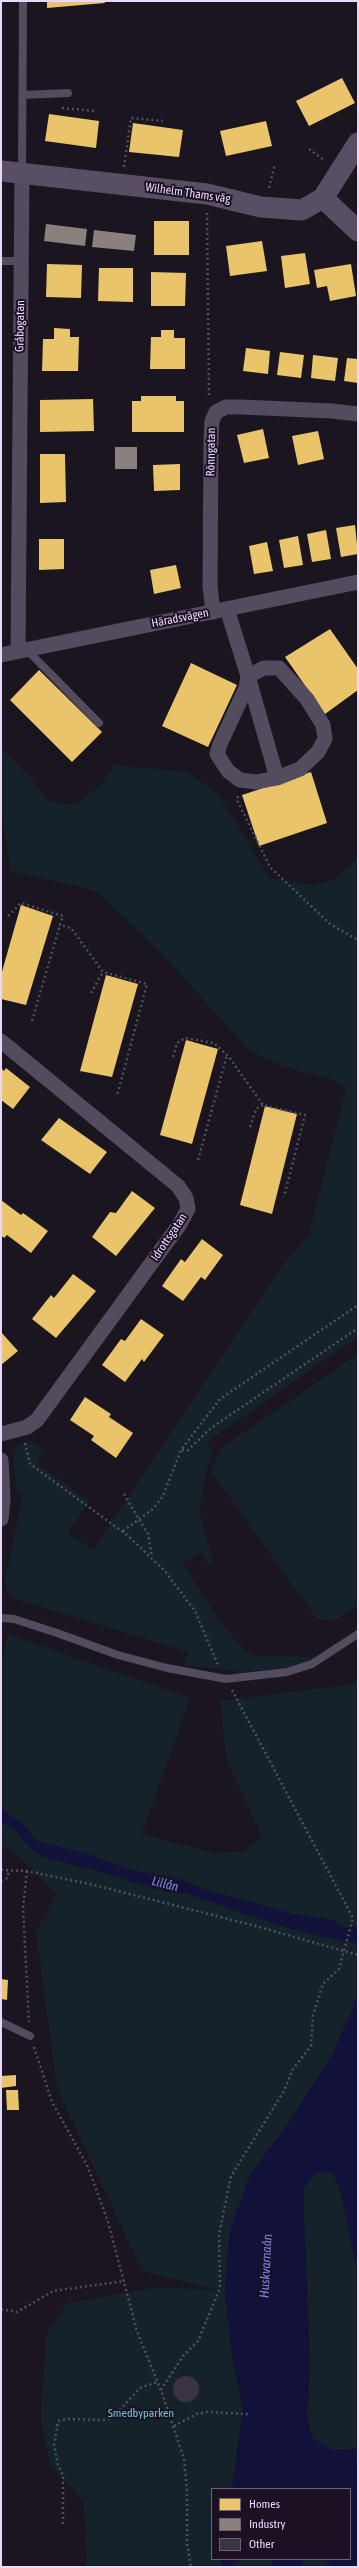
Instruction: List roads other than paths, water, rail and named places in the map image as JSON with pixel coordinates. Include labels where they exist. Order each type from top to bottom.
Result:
[{"type":"street","points":[[358,143],[323,198],[358,231]]},
{"type":"street","name":"Wilhelm Thams väg","points":[[1,171],[207,194],[285,210],[302,210],[323,198]]},
{"type":"street","name":"Gråbogatan","points":[[22,174],[22,650]]},
{"type":"street","name":"Rönngatan","points":[[277,778],[248,676],[210,586],[210,440],[212,421],[216,412],[226,407],[332,411],[358,414]]},
{"type":"street","name":"Häradsvägen","points":[[1,655],[358,582]]},
{"type":"street","points":[[264,668],[279,668],[307,699],[323,725],[325,739],[318,752],[300,769],[277,778],[256,782],[240,780],[228,771],[218,754],[220,744],[246,688],[248,676],[264,668]]},
{"type":"street","name":"Idrottsgatan","points":[[1,1041],[178,1186],[186,1198],[188,1209],[180,1224],[37,1420],[22,1429],[1,1434]]},
{"type":"street","points":[[1,1460],[3,1499],[1,1519]]},
{"type":"lane","name":"Gråbogatan","points":[[22,174],[23,1]]},
{"type":"lane","points":[[23,95],[68,93]]},
{"type":"lane","points":[[1,261],[21,261]]},
{"type":"lane","points":[[22,650],[99,723]]},
{"type":"lane","points":[[1,1618],[28,1623],[125,1657],[226,1679],[287,1672],[312,1664],[358,1634]]},
{"type":"lane","points":[[1,2022],[30,2036]]},
{"type":"water","name":"Lillån","points":[[1,1808],[25,1826],[36,1841],[88,1854],[131,1870],[180,1879],[204,1889],[294,1914],[333,1920],[344,1928],[358,1926],[358,1943],[327,1938],[277,1925],[191,1895],[159,1890],[109,1874],[43,1857],[30,1848],[18,1833],[1,1822]]},
{"type":"water","name":"Huskvarnaån","points":[[358,1997],[358,2263],[355,2261],[342,2195],[334,2175],[327,2170],[315,2174],[303,2189],[310,2368],[307,2416],[312,2438],[332,2450],[358,2449],[358,2567],[332,2567],[326,2560],[351,2560],[351,2488],[232,2488],[243,2409],[232,2356],[225,2292],[230,2230],[250,2175],[290,2121],[332,2055]]},
{"type":"water","points":[[221,2560],[239,2560],[231,2567],[224,2567]]},
{"type":"water","points":[[273,2560],[301,2560],[303,2567],[272,2567]]},
{"type":"park label","name":"Smedbyparken","points":[[141,2413]]}]
